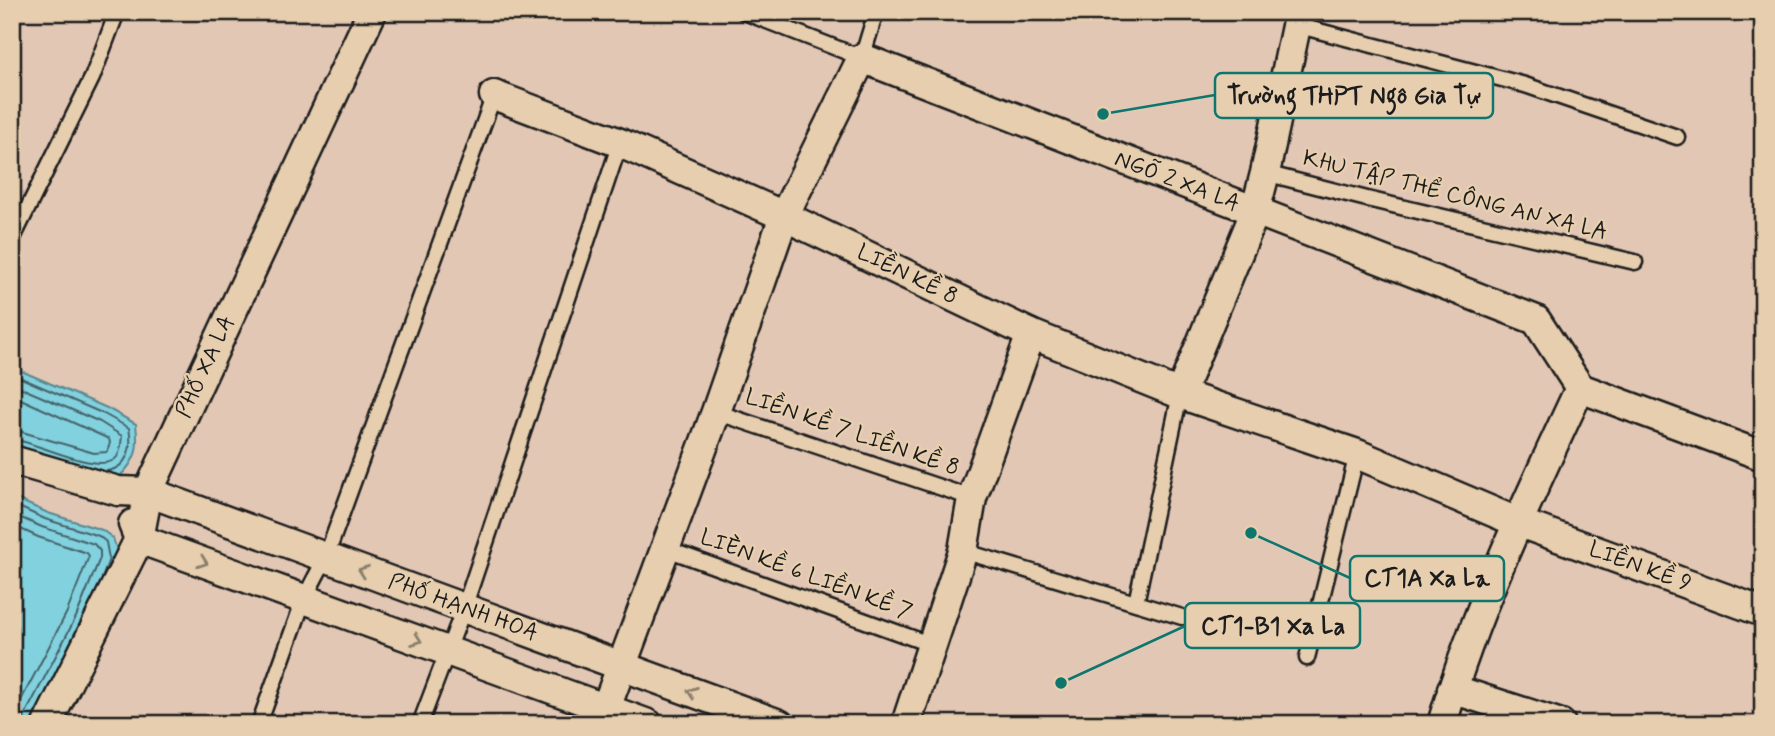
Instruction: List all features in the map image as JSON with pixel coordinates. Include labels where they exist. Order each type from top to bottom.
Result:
[{"type":"street","name":"PHỐ XA LA","points":[[47,724],[139,539],[148,492],[372,12]]},
{"type":"street","points":[[1180,394],[1255,212],[1298,19]]},
{"type":"street","name":"NGÕ 2 XA LA","points":[[862,58],[1536,320],[1580,388]]},
{"type":"street","points":[[603,716],[716,412],[784,216],[862,58]]},
{"type":"street","name":"LIỀN KỀ 8","points":[[494,95],[620,143],[784,216],[1031,334],[1180,394],[1357,454]]},
{"type":"street","points":[[906,724],[963,551],[972,498],[1031,334]]},
{"type":"street","points":[[1442,724],[1452,689],[1517,522],[1580,388],[1763,456]]},
{"type":"street","name":"LIỀN KỀ 9","points":[[1357,454],[1517,522],[1763,612]]},
{"type":"street","name":"PHỐ HẠNH HOA","points":[[12,460],[118,491],[148,492],[779,724]]},
{"type":"street","points":[[118,491],[139,539]]},
{"type":"street","name":"PHỐ HẠNH HOA","points":[[139,539],[447,651],[603,716],[648,724]]},
{"type":"street","points":[[1452,689],[1561,724]]},
{"type":"lane","points":[[12,240],[92,78],[117,12]]},
{"type":"lane","name":"NGÕ 2 XA LA","points":[[744,12],[862,58]]},
{"type":"lane","points":[[862,58],[876,12]]},
{"type":"lane","points":[[1298,19],[1525,85],[1677,137]]},
{"type":"lane","points":[[259,724],[304,599],[326,557],[494,95]]},
{"type":"lane","points":[[420,724],[464,608],[620,143]]},
{"type":"lane","name":"KHU TẬP THỂ CÔNG AN XA LA","points":[[1265,173],[1635,262]]},
{"type":"lane","points":[[1136,603],[1180,394]]},
{"type":"lane","name":"LIỀN KỀ 7 LIỀN KỀ 8","points":[[716,412],[972,498]]},
{"type":"lane","points":[[1307,658],[1357,454]]},
{"type":"lane","name":"LIÈN KỀ 6 LIỀN KỀ 7","points":[[664,548],[932,645]]},
{"type":"lane","points":[[963,551],[1182,617]]},
{"type":"water","points":[[12,367],[107,408],[136,424],[135,453],[125,471],[119,477],[12,454]]},
{"type":"water","points":[[12,497],[48,513],[102,530],[113,538],[116,548],[116,561],[38,724],[12,724]]},
{"type":"place","name":"Trường THPT Ngô Gia Tự","points":[[1103,114]]},
{"type":"place","name":"CT1A Xa La","points":[[1251,533]]},
{"type":"place","name":"CT1-B1 Xa La","points":[[1061,683]]}]
